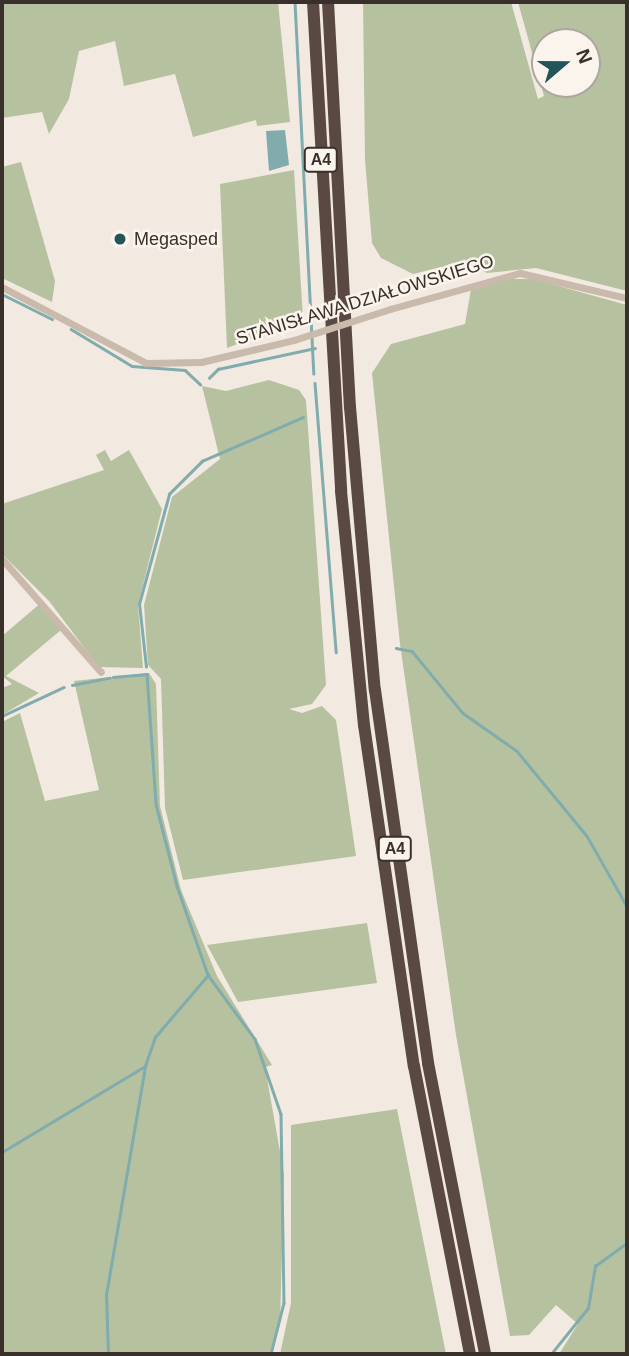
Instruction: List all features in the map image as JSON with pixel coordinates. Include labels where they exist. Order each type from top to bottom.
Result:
[{"type":"highway","name":"A4","points":[[313,2],[341,491],[364,725],[411,1053],[470,1354]]},
{"type":"highway","name":"A4","points":[[328,2],[351,421],[375,690],[424,1037],[485,1354]]},
{"type":"street","name":"STANISŁAWA DZIAŁOWSKIEGO","points":[[2,287],[146,363],[201,362],[293,340],[390,309],[520,273],[627,298]]},
{"type":"street","points":[[2,559],[101,672]]},
{"type":"green space","points":[[2,2],[278,2],[290,122],[257,126],[256,120],[193,137],[175,74],[124,86],[115,41],[79,51],[69,99],[49,134],[42,112],[2,118]]},
{"type":"green space","points":[[363,2],[511,2],[531,74],[531,98],[538,99],[601,98],[601,28],[531,28],[531,49],[518,2],[627,2],[627,291],[536,268],[487,273],[466,261],[413,274],[381,258],[372,243],[365,160]]},
{"type":"green space","points":[[21,162],[55,281],[52,302],[2,278],[2,167]]},
{"type":"green space","points":[[294,170],[303,319],[227,348],[220,184]]},
{"type":"green space","points":[[504,279],[533,279],[627,305],[627,1354],[559,1354],[578,1324],[556,1305],[529,1335],[510,1336],[456,1035],[400,644],[372,373],[391,344],[465,324],[471,289]]},
{"type":"green space","points":[[269,380],[299,390],[306,400],[326,685],[312,704],[289,709],[302,713],[322,706],[336,720],[356,856],[183,880],[165,808],[161,679],[148,665],[144,605],[172,497],[220,459],[202,386],[226,391]]},
{"type":"green space","points":[[105,450],[111,461],[129,450],[162,509],[138,605],[143,668],[99,667],[49,601],[2,554],[2,504],[104,470],[96,455]]},
{"type":"green space","points":[[42,602],[61,630],[6,676],[39,693],[2,715],[2,688],[12,684],[2,676],[2,636]]},
{"type":"green space","points":[[149,673],[156,684],[160,806],[181,890],[217,976],[272,1065],[265,1067],[284,1174],[280,1325],[270,1354],[2,1354],[2,722],[20,713],[45,801],[99,790],[74,681]]},
{"type":"green space","points":[[367,923],[377,983],[238,1002],[207,945]]},
{"type":"green space","points":[[397,1109],[446,1354],[280,1354],[291,1303],[291,1125]]},
{"type":"water","points":[[285,130],[289,165],[269,171],[266,131]]},
{"type":"waterway","points":[[295,2],[314,374]]},
{"type":"waterway","points":[[2,294],[52,319]]},
{"type":"waterway","points":[[71,329],[132,366],[185,370],[200,384]]},
{"type":"waterway","points":[[209,378],[218,369],[315,348]]},
{"type":"waterway","points":[[315,383],[336,652]]},
{"type":"waterway","points":[[146,667],[139,604],[169,494],[202,461],[303,417]]},
{"type":"waterway","points":[[396,648],[412,651],[463,713],[517,751],[587,836],[627,906]]},
{"type":"waterway","points":[[113,677],[147,674],[156,804],[177,886],[208,975],[255,1039],[281,1114],[284,1303],[271,1354]]},
{"type":"waterway","points":[[72,685],[109,678]]},
{"type":"waterway","points":[[2,716],[64,687]]},
{"type":"waterway","points":[[108,1354],[106,1295],[145,1066],[155,1037],[208,975]]},
{"type":"waterway","points":[[2,1152],[145,1066]]},
{"type":"waterway","points":[[551,1354],[588,1308],[595,1266],[627,1243]]},
{"type":"place","name":"Megasped","points":[[120,239]]}]
